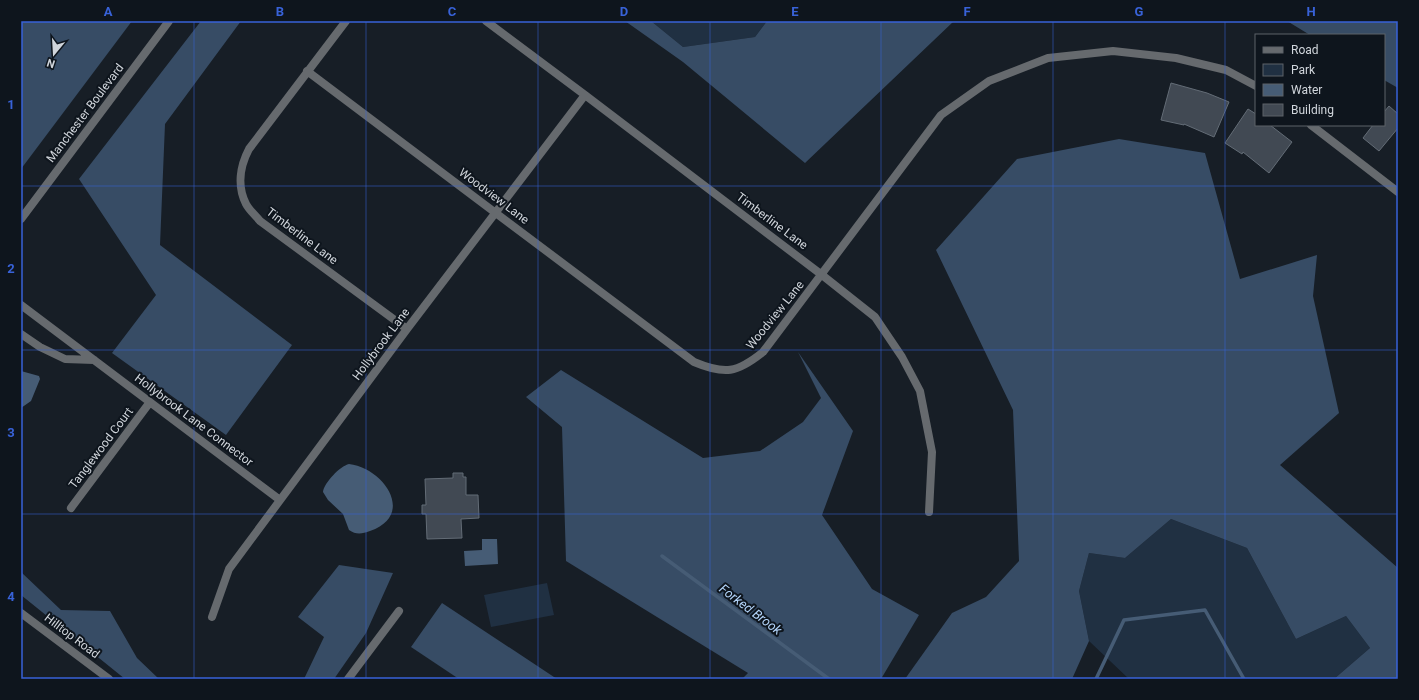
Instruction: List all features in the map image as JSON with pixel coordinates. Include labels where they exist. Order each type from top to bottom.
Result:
[{"type":"street","name":"Manchester Boulevard","points":[[21,219],[169,21]]},
{"type":"street","name":"Timberline Lane","points":[[346,21],[249,149],[243,161],[240,176],[246,205],[260,221],[407,329]]},
{"type":"street","name":"Timberline Lane","points":[[486,21],[822,275],[875,317],[902,357],[920,391],[932,452],[929,512]]},
{"type":"street","name":"Woodview Lane","points":[[307,71],[694,362],[718,370],[734,370],[749,364],[763,352],[941,115],[989,81],[1048,58],[1113,51],[1176,58],[1219,68],[1226,70],[1255,85]]},
{"type":"street","name":"Hollybrook Lane","points":[[212,617],[229,569],[407,329],[585,95]]},
{"type":"street","points":[[1312,126],[1398,192]]},
{"type":"street","name":"Hollybrook Lane Connector","points":[[21,305],[280,500]]},
{"type":"street","points":[[21,334],[40,347],[65,359],[94,360]]},
{"type":"street","name":"Tanglewood Court","points":[[71,508],[150,402]]},
{"type":"street","points":[[348,679],[399,611]]},
{"type":"street","name":"Hilltop Road","points":[[21,612],[109,679]]},
{"type":"green space","points":[[651,21],[767,21],[755,37],[683,47]]},
{"type":"green space","points":[[1171,519],[1247,548],[1296,639],[1346,616],[1370,648],[1334,679],[1129,679],[1089,641],[1079,591],[1089,553],[1125,558]]},
{"type":"green space","points":[[547,583],[554,615],[491,627],[484,595]]},
{"type":"shaded area","points":[[132,21],[21,169],[21,22]]},
{"type":"shaded area","points":[[201,21],[241,21],[165,124],[160,245],[292,345],[226,435],[112,353],[156,295],[79,179]]},
{"type":"shaded area","points":[[625,21],[651,21],[683,47],[755,37],[767,21],[954,21],[805,163],[683,62]]},
{"type":"shaded area","points":[[1287,21],[1398,21],[1398,88],[1385,81],[1385,34],[1308,34]]},
{"type":"shaded area","points":[[1119,139],[1205,153],[1240,279],[1317,255],[1313,296],[1339,413],[1280,465],[1398,568],[1398,679],[1334,679],[1370,648],[1346,616],[1296,639],[1247,548],[1171,519],[1125,558],[1089,553],[1079,591],[1089,641],[1072,679],[905,679],[952,613],[986,597],[1019,561],[1013,410],[936,250],[1017,159]]},
{"type":"shaded area","points":[[798,352],[853,431],[822,515],[872,589],[919,615],[881,679],[742,679],[748,673],[566,561],[562,427],[526,397],[561,370],[703,458],[760,451],[803,422],[821,398]]},
{"type":"shaded area","points":[[339,565],[393,573],[366,633],[334,679],[304,679],[324,637],[298,617]]},
{"type":"shaded area","points":[[21,572],[61,610],[110,611],[137,658],[159,679],[125,679],[21,595]]},
{"type":"shaded area","points":[[442,603],[557,679],[459,679],[411,647]]},
{"type":"water","points":[[21,371],[39,376],[40,379],[31,401],[21,408]]},
{"type":"water","points":[[349,464],[362,467],[374,474],[390,493],[393,504],[391,514],[384,524],[370,531],[359,534],[349,530],[343,514],[328,500],[323,492],[326,484],[333,475],[345,465]]},
{"type":"water","points":[[482,539],[497,539],[498,564],[465,566],[464,551],[482,550]]},
{"type":"building","points":[[1171,83],[1207,93],[1229,102],[1214,137],[1184,124],[1161,120]]},
{"type":"building","points":[[1389,106],[1398,114],[1398,128],[1379,151],[1363,138],[1372,126],[1385,126],[1385,111]]},
{"type":"building","points":[[1248,109],[1255,113],[1255,126],[1271,126],[1292,142],[1269,173],[1243,152],[1242,154],[1225,143]]},
{"type":"building","points":[[453,473],[463,473],[463,477],[466,477],[466,495],[478,495],[479,518],[461,519],[462,538],[427,539],[426,514],[422,514],[422,505],[426,505],[425,479],[453,478]]},
{"type":"waterway","name":"Forked Brook","points":[[662,556],[829,679]]},
{"type":"waterway","name":"Forked Brook","points":[[1096,679],[1124,620],[1205,610],[1244,679]]}]
